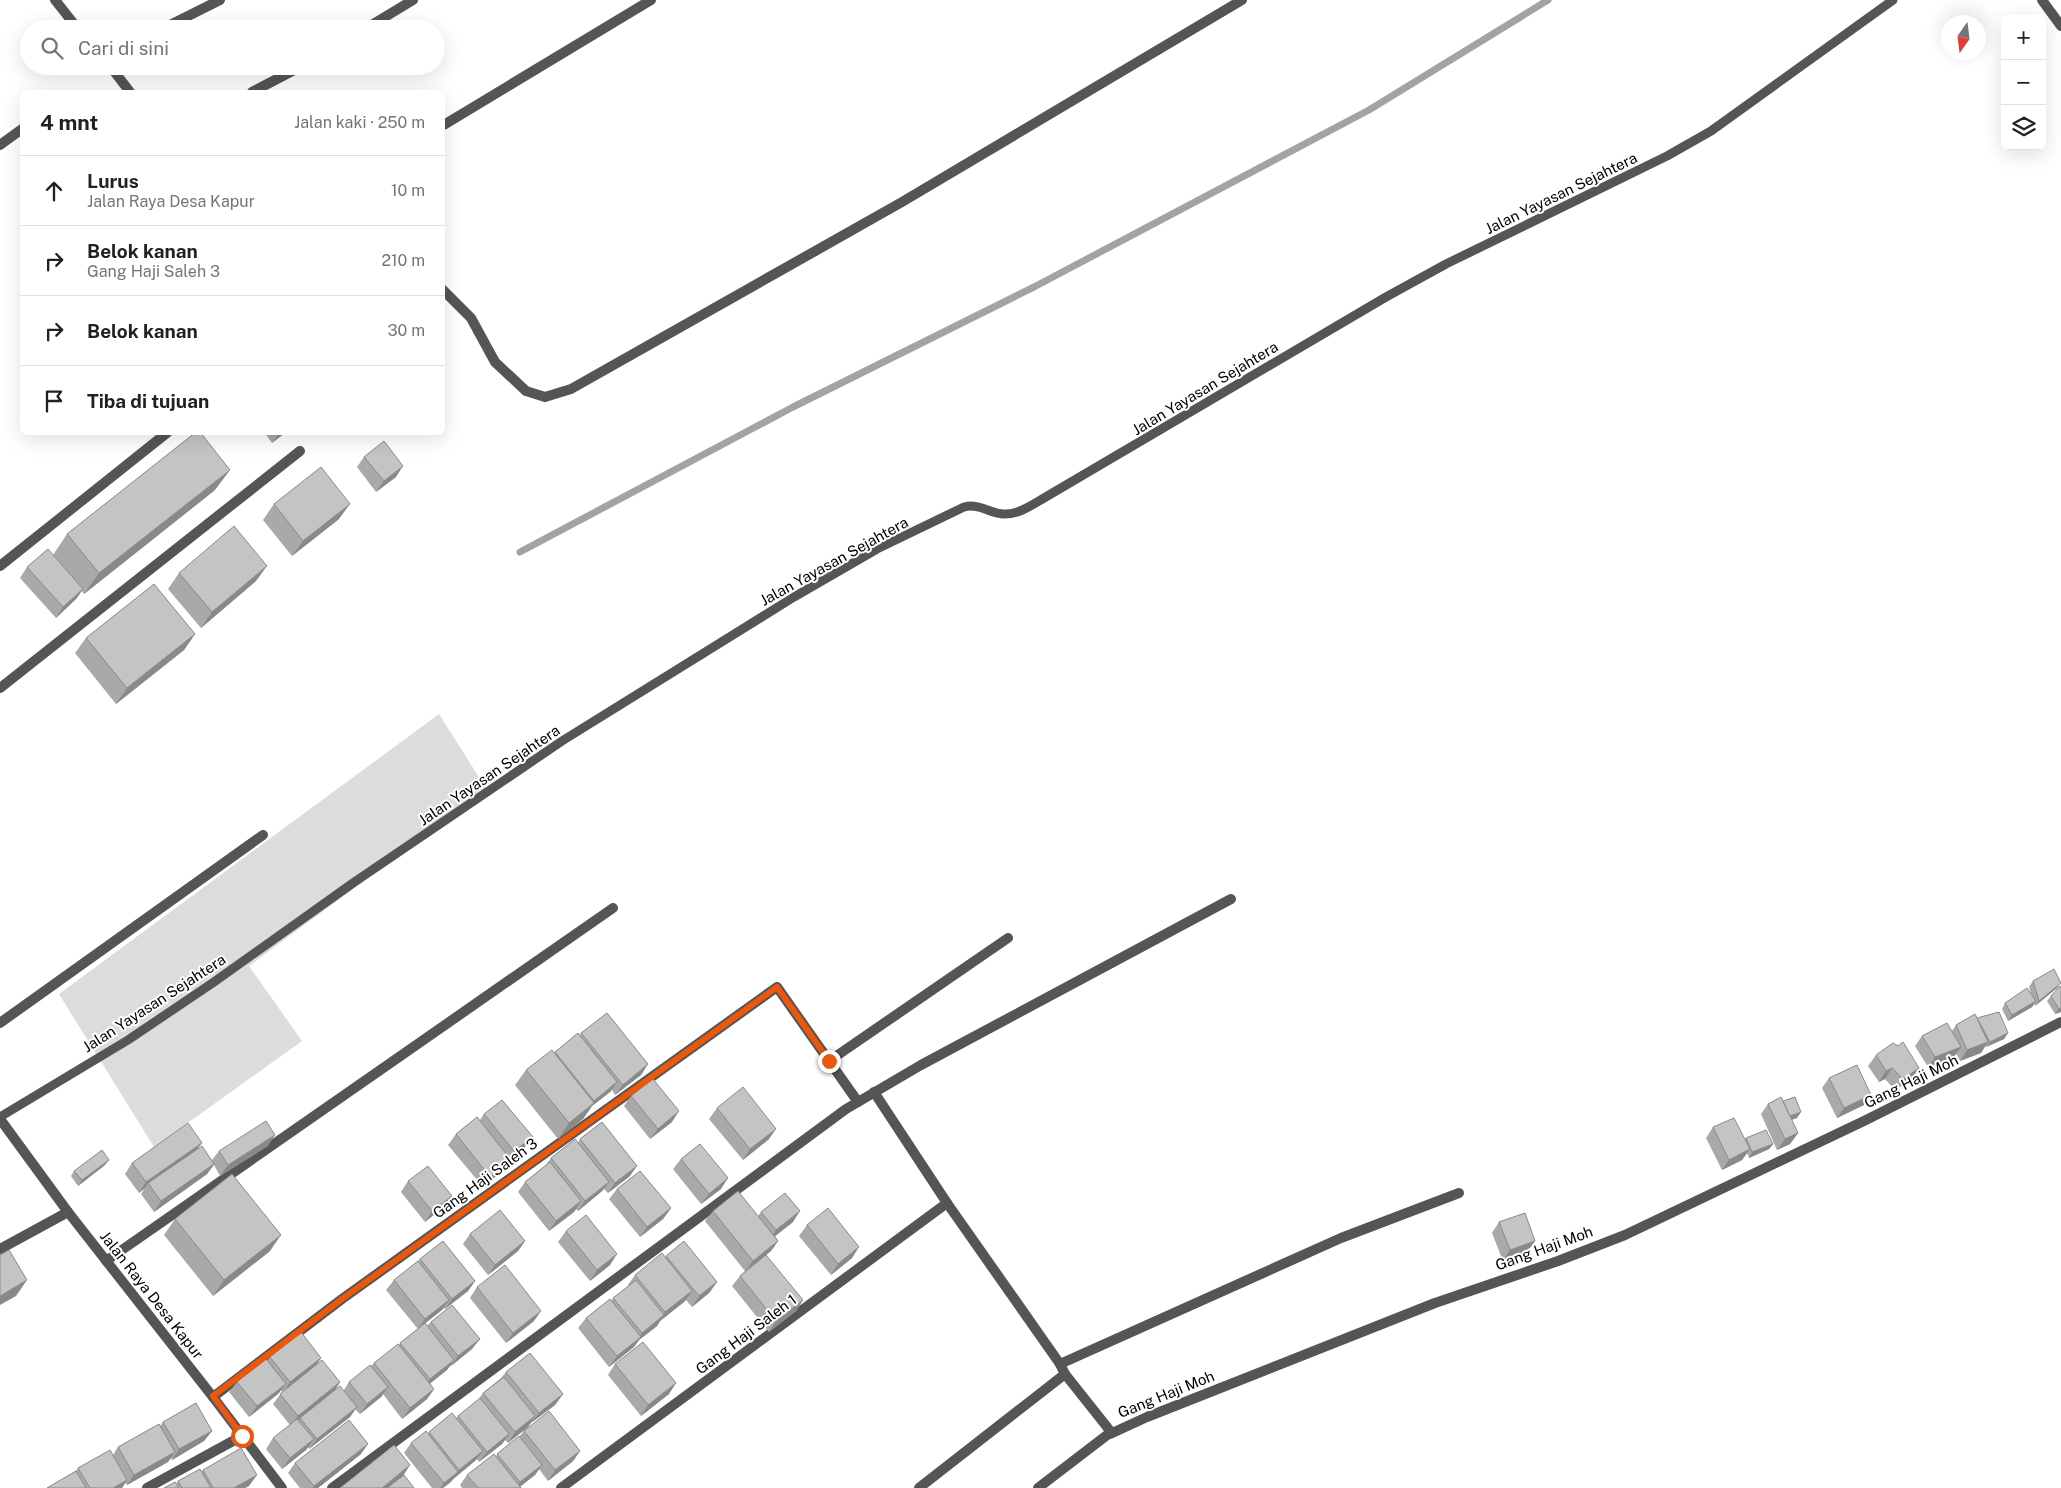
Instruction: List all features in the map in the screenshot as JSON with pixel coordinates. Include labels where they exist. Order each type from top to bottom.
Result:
[{"type":"street","points":[[55,0],[71,20]]},
{"type":"street","points":[[180,20],[220,0]]},
{"type":"street","points":[[380,20],[412,0]]},
{"type":"street","points":[[445,124],[651,0]]},
{"type":"street","points":[[445,292],[471,318],[495,362],[526,391],[544,397],[571,390],[910,197],[1242,0]]},
{"type":"street","points":[[2042,0],[2061,26]]},
{"type":"street","points":[[117,75],[128,90]]},
{"type":"street","points":[[256,90],[285,75]]},
{"type":"street","points":[[0,145],[20,131]]},
{"type":"street","points":[[0,566],[164,435]]},
{"type":"street","points":[[0,688],[300,451]]},
{"type":"street","points":[[0,1024],[263,835]]},
{"type":"street","points":[[332,1488],[753,1176],[858,1102],[1231,899]]},
{"type":"street","points":[[106,1260],[613,908]]},
{"type":"street","points":[[858,1102],[829,1061],[1008,938]]},
{"type":"street","name":"Gang Haji Saleh 3","points":[[213,1396],[356,1289],[777,987],[829,1061]]},
{"type":"street","name":"Gang Haji Moh","points":[[1038,1488],[1111,1432],[1110,1434],[1147,1417],[1435,1302],[1558,1261],[1626,1235],[1875,1116],[2061,1022]]},
{"type":"street","points":[[874,1092],[947,1203],[1060,1364],[1065,1374],[1111,1432]]},
{"type":"street","name":"Jalan Raya Desa Kapur","points":[[0,1118],[68,1212],[213,1396],[282,1488]]},
{"type":"street","points":[[1060,1364],[1341,1238],[1459,1193]]},
{"type":"street","name":"Gang Haji Saleh 1","points":[[561,1488],[947,1203]]},
{"type":"street","points":[[0,1248],[68,1212]]},
{"type":"street","points":[[919,1488],[1065,1374]]},
{"type":"street","points":[[147,1488],[242,1436]]},
{"type":"lane","name":"Jalan Yayasan Sejahtera","points":[[0,1118],[128,1040],[214,982],[353,882],[562,741],[794,597],[878,549],[964,507],[978,506],[1005,514],[1019,511],[1044,498],[1386,297],[1446,264],[1667,156],[1711,131],[1893,0]]},
{"type":"shaded area","points":[[439,714],[487,790],[249,966],[302,1041],[154,1147],[59,994]]},
{"type":"building","points":[[192,435],[202,435],[230,470],[99,573],[67,534]]},
{"type":"building","points":[[384,441],[403,466],[384,481],[364,457]]},
{"type":"building","points":[[321,467],[350,504],[303,541],[274,504]]},
{"type":"building","points":[[234,526],[267,566],[212,612],[179,573]]},
{"type":"building","points":[[48,549],[83,589],[63,607],[27,567]]},
{"type":"building","points":[[154,584],[195,634],[127,688],[86,638]]},
{"type":"building","points":[[2054,969],[2061,983],[2039,1001],[2033,981]]},
{"type":"building","points":[[2060,986],[2061,1008],[2059,1009],[2051,996]]},
{"type":"building","points":[[2027,988],[2036,1001],[2012,1015],[2005,1003]]},
{"type":"building","points":[[1999,1012],[2008,1033],[1990,1042],[1977,1018]]},
{"type":"building","points":[[607,1013],[648,1064],[623,1085],[581,1033]]},
{"type":"building","points":[[1975,1014],[1988,1042],[1967,1050],[1956,1025]]},
{"type":"building","points":[[1947,1023],[1961,1047],[1935,1057],[1922,1036]]},
{"type":"building","points":[[578,1033],[617,1082],[594,1101],[555,1052]]},
{"type":"building","points":[[1903,1042],[1919,1068],[1903,1079],[1892,1068],[1886,1071],[1876,1055],[1893,1043],[1898,1046]]},
{"type":"building","points":[[552,1050],[594,1103],[569,1123],[526,1070]]},
{"type":"building","points":[[1857,1065],[1871,1095],[1844,1108],[1829,1078]]},
{"type":"building","points":[[653,1079],[679,1111],[658,1129],[631,1096]]},
{"type":"building","points":[[743,1087],[776,1129],[750,1149],[717,1108]]},
{"type":"building","points":[[1781,1097],[1798,1133],[1785,1139],[1768,1104]]},
{"type":"building","points":[[1795,1097],[1801,1112],[1790,1116],[1783,1101]]},
{"type":"building","points":[[502,1100],[533,1137],[514,1151],[484,1114]]},
{"type":"building","points":[[477,1117],[511,1160],[490,1177],[456,1134]]},
{"type":"building","points":[[1734,1118],[1750,1149],[1729,1160],[1713,1127]]},
{"type":"building","points":[[266,1121],[275,1135],[228,1165],[219,1151]]},
{"type":"building","points":[[602,1122],[637,1166],[615,1183],[580,1139]]},
{"type":"building","points":[[188,1123],[202,1143],[146,1182],[132,1163]]},
{"type":"building","points":[[1766,1130],[1773,1144],[1752,1152],[1746,1138]]},
{"type":"building","points":[[575,1139],[609,1182],[585,1201],[551,1158]]},
{"type":"building","points":[[700,1144],[728,1178],[709,1194],[681,1159]]},
{"type":"building","points":[[202,1146],[214,1164],[161,1201],[148,1183]]},
{"type":"building","points":[[102,1150],[109,1160],[82,1180],[74,1171]]},
{"type":"building","points":[[550,1162],[581,1201],[556,1221],[525,1182]]},
{"type":"building","points":[[428,1166],[452,1196],[432,1211],[408,1181]]},
{"type":"building","points":[[640,1171],[671,1208],[647,1227],[617,1189]]},
{"type":"building","points":[[232,1174],[281,1235],[224,1280],[175,1219]]},
{"type":"building","points":[[738,1191],[778,1241],[753,1261],[713,1211]]},
{"type":"building","points":[[785,1193],[800,1211],[776,1230],[761,1212]]},
{"type":"building","points":[[828,1208],[859,1247],[838,1264],[807,1225]]},
{"type":"building","points":[[500,1210],[525,1241],[495,1265],[470,1234]]},
{"type":"building","points":[[1525,1213],[1535,1241],[1510,1250],[1499,1222]]},
{"type":"building","points":[[586,1215],[617,1254],[597,1270],[566,1231]]},
{"type":"building","points":[[443,1241],[475,1281],[452,1299],[420,1259]]},
{"type":"building","points":[[684,1241],[717,1282],[699,1296],[666,1256]]},
{"type":"building","points":[[9,1250],[27,1280],[0,1296],[0,1255]]},
{"type":"building","points":[[662,1253],[692,1291],[665,1312],[635,1275]]},
{"type":"building","points":[[766,1255],[803,1300],[776,1321],[740,1276]]},
{"type":"building","points":[[418,1261],[449,1300],[425,1319],[394,1280]]},
{"type":"building","points":[[505,1265],[541,1311],[513,1333],[477,1287]]},
{"type":"building","points":[[636,1280],[664,1315],[642,1333],[613,1298]]},
{"type":"building","points":[[610,1299],[641,1337],[617,1356],[586,1318]]},
{"type":"building","points":[[452,1305],[480,1339],[458,1356],[431,1322]]},
{"type":"building","points":[[425,1323],[454,1360],[430,1379],[400,1343]]},
{"type":"building","points":[[301,1332],[321,1358],[290,1382],[270,1357]]},
{"type":"building","points":[[643,1342],[676,1383],[648,1405],[615,1364]]},
{"type":"building","points":[[398,1344],[434,1389],[410,1408],[374,1363]]},
{"type":"building","points":[[530,1353],[563,1394],[539,1413],[506,1372]]},
{"type":"building","points":[[266,1359],[286,1384],[257,1406],[237,1382]]},
{"type":"building","points":[[322,1360],[340,1382],[298,1416],[280,1394]]},
{"type":"building","points":[[370,1365],[388,1387],[367,1404],[349,1382]]},
{"type":"building","points":[[504,1377],[535,1416],[515,1432],[483,1393]]},
{"type":"building","points":[[340,1386],[357,1407],[317,1439],[300,1418]]},
{"type":"building","points":[[480,1398],[509,1434],[487,1452],[458,1416]]},
{"type":"building","points":[[196,1403],[212,1431],[179,1449],[163,1422]]},
{"type":"building","points":[[549,1411],[580,1451],[555,1470],[524,1431]]},
{"type":"building","points":[[452,1413],[483,1451],[459,1470],[429,1432]]},
{"type":"building","points":[[297,1419],[314,1439],[290,1458],[273,1438]]},
{"type":"building","points":[[349,1420],[368,1444],[314,1486],[295,1463]]},
{"type":"building","points":[[159,1424],[175,1452],[134,1475],[118,1447]]},
{"type":"building","points":[[426,1431],[458,1472],[444,1483],[411,1443]]},
{"type":"building","points":[[519,1436],[542,1465],[520,1482],[497,1454]]},
{"type":"building","points":[[394,1445],[410,1465],[382,1488],[340,1488]]},
{"type":"building","points":[[241,1448],[257,1475],[234,1488],[213,1488],[203,1470]]},
{"type":"building","points":[[110,1450],[127,1480],[113,1488],[90,1488],[78,1468]]},
{"type":"building","points":[[494,1454],[521,1488],[478,1488],[467,1475]]},
{"type":"building","points":[[200,1469],[211,1488],[182,1488],[178,1481]]},
{"type":"building","points":[[76,1471],[86,1488],[47,1488]]},
{"type":"building","points":[[404,1475],[414,1488],[387,1488]]},
{"type":"building","points":[[175,1482],[179,1488],[164,1488]]},
{"type":"waterway","points":[[520,552],[793,407],[1034,287],[1369,110],[1548,0]]},
{"type":"route","points":[[242,1436],[213,1396],[342,1299],[777,987],[829,1061]]}]
